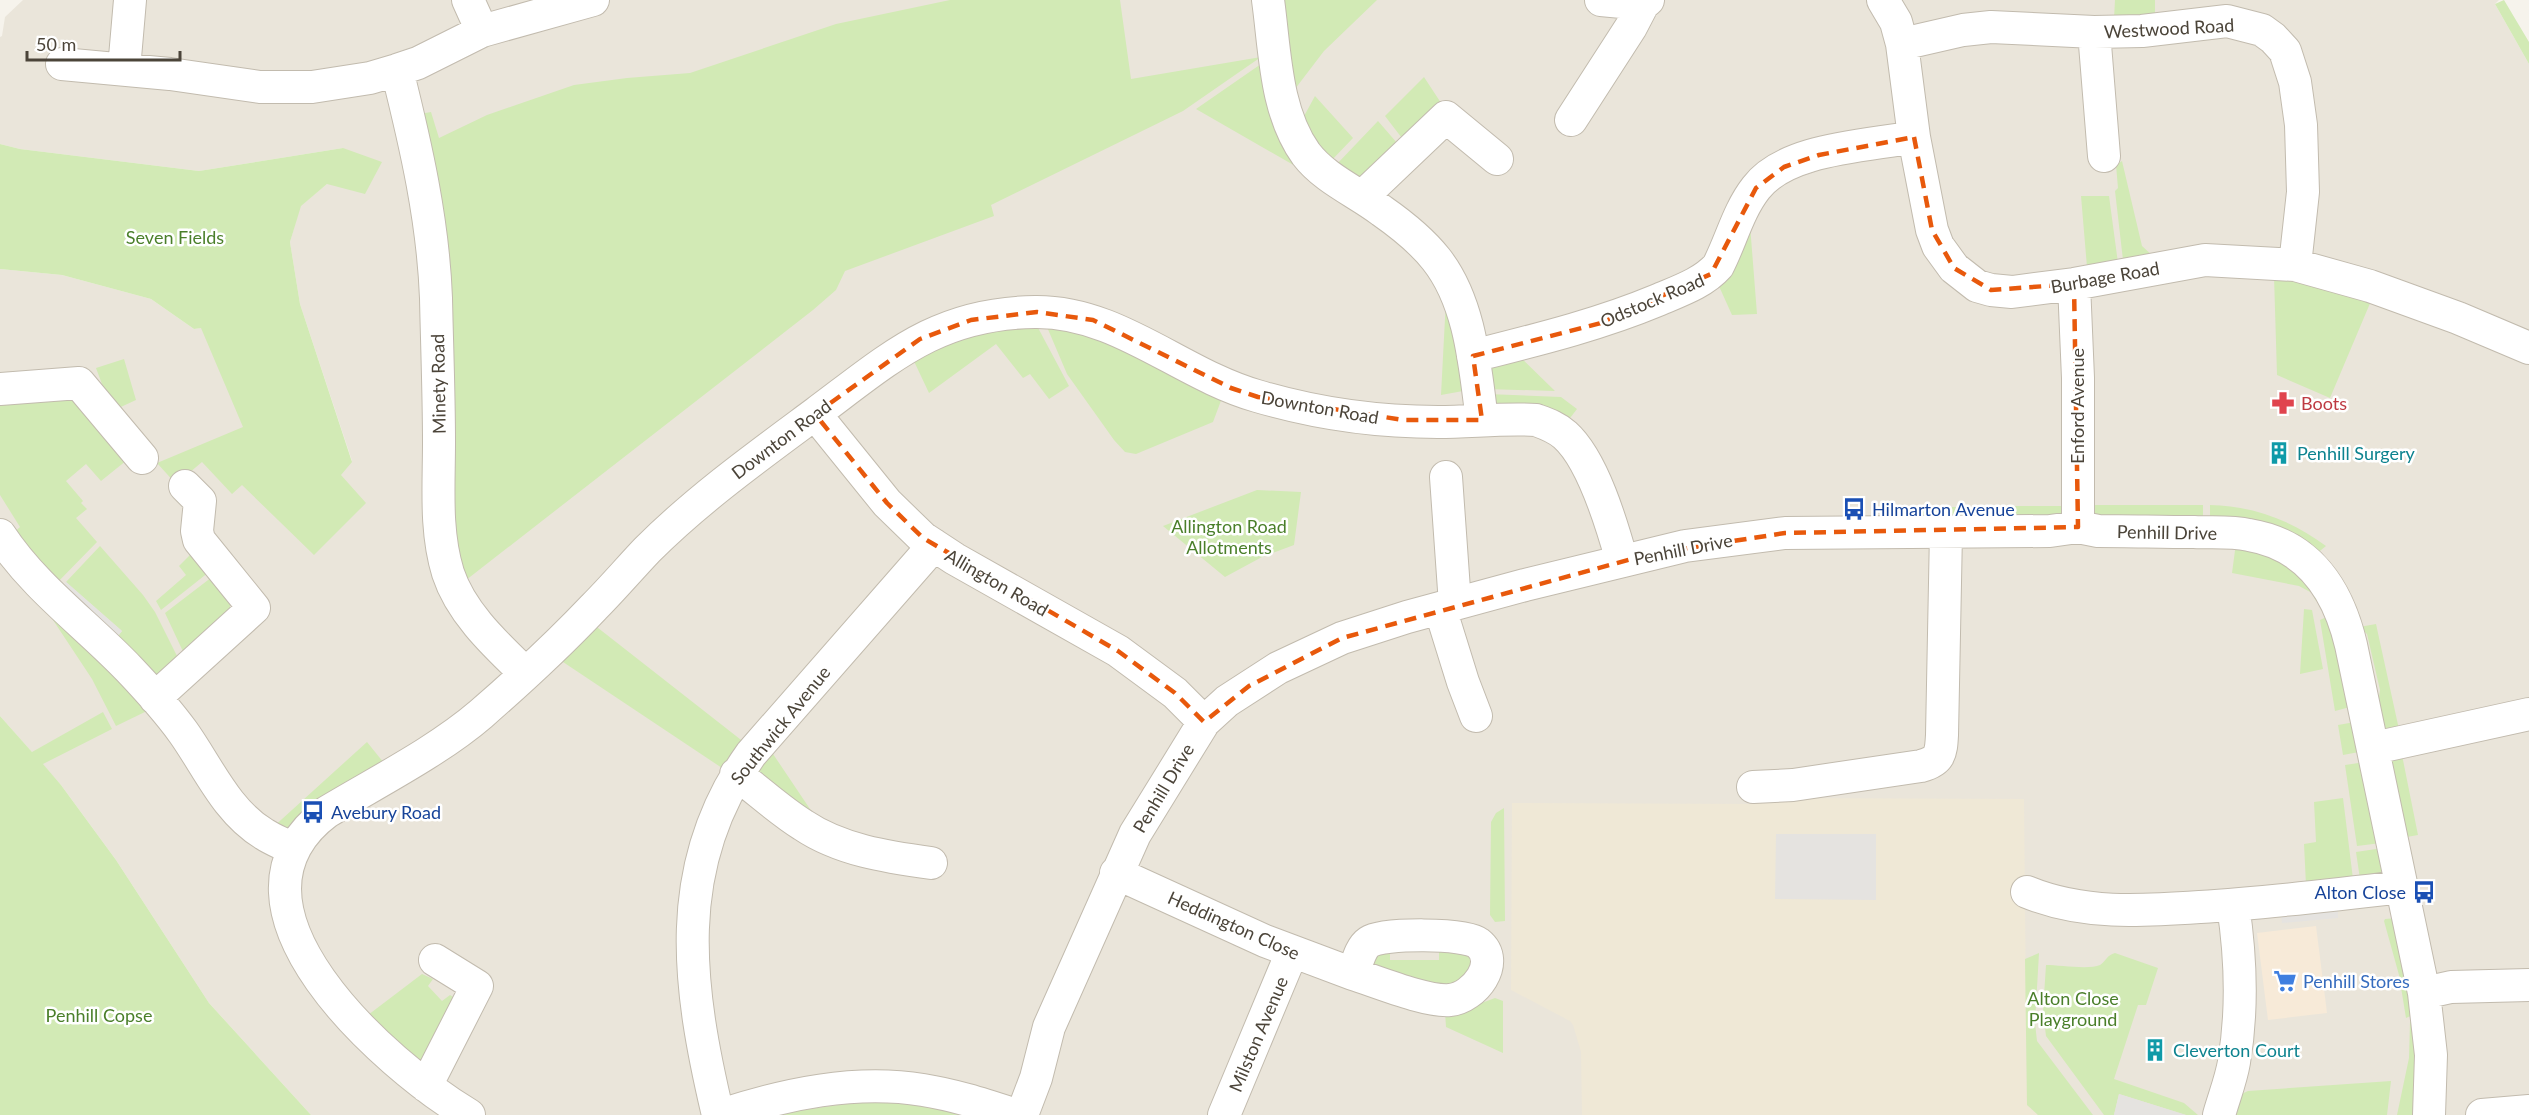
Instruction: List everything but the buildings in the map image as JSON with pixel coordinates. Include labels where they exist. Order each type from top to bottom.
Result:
[{"type":"street","points":[[124,69],[130,0]]},
{"type":"street","points":[[468,0],[482,31]]},
{"type":"street","points":[[62,64],[285,88],[337,83],[397,70],[418,63],[482,31],[593,0]]},
{"type":"street","points":[[1268,0],[1283,103],[1296,136],[1306,153],[1319,168],[1419,240],[1438,261],[1461,308],[1473,356],[1482,420]]},
{"type":"street","points":[[1571,120],[1645,2],[1601,0]]},
{"type":"street","name":"Burbage Road","points":[[1883,0],[1896,22],[1902,44],[1914,137],[1932,230],[1938,246],[1954,268],[1977,286],[2012,292],[2074,284],[2205,260],[2295,265],[2370,286],[2458,318],[2529,348]]},
{"type":"street","name":"Westwood Road","points":[[1902,44],[1963,30],[1990,13],[2094,32],[2142,31],[2227,21],[2262,30],[2281,45],[2295,82],[2303,152],[2303,192],[2295,265]]},
{"type":"street","points":[[2094,32],[2104,156]]},
{"type":"street","name":"Minety Road","points":[[397,70],[420,166],[433,247],[439,418],[439,523],[442,549],[449,576],[459,596],[478,623],[525,673]]},
{"type":"street","points":[[1362,197],[1446,117],[1497,159]]},
{"type":"street","name":"Odstock Road","points":[[1473,356],[1601,323],[1695,284],[1711,274],[1718,266],[1746,204],[1756,188],[1772,174],[1809,157],[1914,137]]},
{"type":"street","name":"Enford Avenue","points":[[2074,284],[2078,378],[2078,527]]},
{"type":"street","name":"Downton Road","points":[[469,1115],[398,1064],[354,1020],[305,955],[291,929],[286,912],[285,886],[293,849],[310,825],[464,727],[586,615],[671,528],[724,483],[920,339],[971,320],[1037,312],[1070,315],[1093,321],[1130,336],[1231,388],[1289,405],[1403,420],[1536,420],[1552,425],[1566,435],[1578,451],[1602,500],[1622,561]]},
{"type":"street","points":[[0,388],[79,383],[142,458]]},
{"type":"street","name":"Allington Road","points":[[815,414],[887,503],[905,522],[933,545],[1118,651],[1175,693],[1204,722]]},
{"type":"street","points":[[1446,477],[1447,606],[1463,682],[1476,716]]},
{"type":"street","points":[[155,698],[254,608],[199,540],[196,531],[200,501],[185,486]]},
{"type":"street","name":"Penhill Drive","points":[[1022,1115],[1033,1089],[1049,1027],[1116,873],[1140,825],[1204,722],[1227,701],[1249,686],[1312,652],[1361,632],[1447,606],[1685,546],[1785,533],[2050,531],[2078,527],[2098,531],[2243,534],[2281,544],[2297,554],[2318,573],[2328,586],[2346,622],[2424,993],[2431,1055],[2429,1115]]},
{"type":"street","points":[[1753,788],[1793,785],[1921,766],[1938,759],[1942,744],[1946,532]]},
{"type":"street","points":[[0,535],[28,573],[109,649],[155,698],[183,731],[212,778],[246,820],[264,834],[293,849]]},
{"type":"street","name":"Southwick Avenue","points":[[719,1115],[701,1037],[691,952],[692,916],[711,825],[736,774],[933,545]]},
{"type":"street","points":[[2374,748],[2529,714]]},
{"type":"street","points":[[736,774],[804,826],[826,837],[886,857],[931,863]]},
{"type":"street","name":"Heddington Close","points":[[1116,873],[1292,952],[1353,974]]},
{"type":"street","points":[[2028,892],[2046,900],[2070,916],[2087,909],[2124,910],[2233,905],[2401,886]]},
{"type":"street","points":[[2219,1115],[2234,1064],[2240,1012],[2239,947],[2233,905]]},
{"type":"street","name":"Milston Avenue","points":[[1224,1115],[1292,952]]},
{"type":"street","points":[[426,1086],[477,986],[435,960]]},
{"type":"street","points":[[2424,993],[2451,987],[2529,985]]},
{"type":"street","points":[[719,1115],[819,1090],[892,1087],[958,1097],[1016,1115]]},
{"type":"street","points":[[2482,1115],[2529,1111]]},
{"type":"highlighted area","points":[[1914,137],[1932,230],[1954,268],[1991,290],[2074,284],[2078,527],[1785,533],[1650,554],[1342,638],[1249,686],[1204,722],[1175,693],[1118,651],[923,538],[887,503],[815,414],[920,339],[971,320],[1037,312],[1093,320],[1231,388],[1258,397],[1403,420],[1482,420],[1473,356],[1601,323],[1711,274],[1756,188],[1784,167],[1819,155]]},
{"type":"shaded area","points":[[23,0],[2499,0],[2495,4],[2529,64],[2529,1115],[311,1115],[209,1003],[116,860],[61,785],[0,716],[0,269],[62,275],[151,299],[194,329],[211,326],[352,461],[300,304],[290,242],[300,206],[327,184],[343,148],[199,171],[20,149],[0,144],[0,37],[5,17]]},
{"type":"shaded area","points":[[66,582],[122,631],[114,641],[57,592]]},
{"type":"shaded area","points":[[1786,798],[2024,799],[2027,1105],[2038,1115],[1582,1115],[1581,1052],[1573,1025],[1570,1021],[1511,990],[1512,803],[1753,804]]},
{"type":"shaded area","points":[[1776,834],[1876,834],[1876,900],[1775,899]]},
{"type":"shaded area","points":[[2338,909],[2338,918],[2282,923],[2281,915]]},
{"type":"shaded area","points":[[2316,926],[2327,1013],[2268,1020],[2257,933]]},
{"type":"shaded area","points":[[2119,1094],[2186,1115],[2114,1115]]},
{"type":"green space","points":[[950,0],[1120,0],[1131,79],[1261,57],[1183,111],[991,205],[994,216],[845,271],[836,290],[813,310],[461,584],[451,558],[420,114],[431,112],[439,138],[487,115],[574,85],[690,73],[836,24]]},
{"type":"green space","points":[[1282,0],[1377,0],[1324,51],[1295,89]]},
{"type":"green space","points":[[2115,0],[2155,0],[2155,17],[2114,19]]},
{"type":"green space","points":[[2504,0],[2529,42],[2529,64],[2495,4]]},
{"type":"green space","points":[[1261,64],[1297,167],[1196,109]]},
{"type":"green space","points":[[1424,77],[1443,106],[1408,146],[1385,116]]},
{"type":"green space","points":[[1315,96],[1353,138],[1330,162],[1321,153],[1303,118]]},
{"type":"green space","points":[[1378,121],[1404,151],[1363,183],[1336,165]]},
{"type":"green space","name":"Seven Fields","points":[[0,144],[20,149],[199,171],[343,148],[382,162],[365,194],[327,184],[301,206],[290,242],[300,304],[352,462],[341,475],[366,503],[314,555],[242,485],[232,494],[202,462],[176,484],[157,463],[243,427],[201,328],[194,329],[151,299],[62,275],[0,269]]},
{"type":"green space","points":[[2122,161],[2142,246],[2153,256],[2123,260],[2115,191],[2118,188],[2116,165]]},
{"type":"green space","points":[[2081,196],[2109,196],[2118,263],[2087,267]]},
{"type":"green space","points":[[1750,225],[1757,314],[1732,315],[1718,284]]},
{"type":"green space","points":[[2274,276],[2292,278],[2371,301],[2330,398],[2277,375]]},
{"type":"green space","points":[[1446,299],[1448,299],[1463,391],[1441,395]]},
{"type":"green space","points":[[1036,324],[1069,386],[1049,399],[1030,374],[1023,378],[996,344],[929,393],[912,357],[957,337]]},
{"type":"green space","points":[[1047,327],[1070,331],[1115,346],[1222,398],[1213,422],[1136,454],[1125,452],[1067,374]]},
{"type":"green space","points":[[1516,353],[1555,391],[1485,389],[1489,366]]},
{"type":"green space","points":[[124,359],[136,400],[112,411],[96,368]]},
{"type":"green space","points":[[1487,394],[1561,397],[1577,409],[1567,422],[1503,406]]},
{"type":"green space","points":[[0,398],[71,399],[132,456],[101,481],[86,464],[66,481],[87,509],[76,518],[97,542],[53,587],[10,536],[20,527],[0,495]]},
{"type":"green space","name":"Allington Road Allotments","points":[[1257,490],[1301,492],[1294,545],[1262,557],[1225,577],[1163,526]]},
{"type":"green space","points":[[2087,505],[2203,505],[2203,522],[2113,521],[2093,514]]},
{"type":"green space","points":[[2210,505],[2241,508],[2271,516],[2299,529],[2326,546],[2315,555],[2210,521]]},
{"type":"green space","points":[[1974,506],[2069,506],[2064,515],[1975,522]]},
{"type":"green space","points":[[1896,507],[1967,507],[1966,521],[1895,521]]},
{"type":"green space","points":[[2236,543],[2279,556],[2322,597],[2316,601],[2312,593],[2299,586],[2232,573]]},
{"type":"green space","points":[[100,546],[155,612],[181,664],[159,681],[114,641],[122,631],[66,582]]},
{"type":"green space","points":[[196,549],[209,572],[161,610],[156,601],[186,575],[179,566]]},
{"type":"green space","points":[[212,577],[230,603],[230,611],[187,660],[165,613]]},
{"type":"green space","points":[[46,603],[149,710],[116,726],[92,679],[51,617]]},
{"type":"green space","points":[[2304,609],[2312,610],[2323,669],[2300,674]]},
{"type":"green space","points":[[2331,615],[2350,707],[2335,711],[2320,620]]},
{"type":"green space","points":[[593,624],[745,743],[725,770],[560,660]]},
{"type":"green space","points":[[2376,624],[2400,734],[2385,730],[2377,712],[2380,690],[2367,634],[2359,627]]},
{"type":"green space","name":"Penhill Copse","points":[[103,712],[112,729],[43,764],[116,860],[209,1003],[311,1115],[0,1115],[0,716],[32,752]]},
{"type":"green space","points":[[2355,722],[2359,752],[2343,755],[2338,725]]},
{"type":"green space","points":[[367,742],[388,768],[294,832],[271,829]]},
{"type":"green space","points":[[2401,750],[2418,835],[2401,838],[2391,762]]},
{"type":"green space","points":[[771,751],[812,812],[808,820],[755,773]]},
{"type":"green space","points":[[2365,762],[2381,843],[2357,846],[2345,765]]},
{"type":"green space","points":[[2343,798],[2353,879],[2306,885],[2304,844],[2316,842],[2314,802]]},
{"type":"green space","points":[[1504,808],[1505,921],[1495,922],[1490,915],[1491,822],[1496,813]]},
{"type":"green space","points":[[2383,848],[2383,867],[2379,876],[2360,879],[2356,852]]},
{"type":"green space","points":[[2397,918],[2413,1015],[2406,1018],[2399,975],[2384,921]]},
{"type":"green space","points":[[1390,949],[1390,960],[1439,960],[1439,949],[1476,952],[1465,988],[1374,973],[1368,954]]},
{"type":"green space","points":[[2039,953],[2035,1023],[2037,1041],[2093,1115],[2038,1115],[2027,1105],[2025,959]]},
{"type":"green space","name":"Alton Close Playground","points":[[2115,953],[2158,968],[2146,1005],[2138,1005],[2114,1079],[2184,1103],[2198,1115],[2186,1115],[2119,1094],[2114,1115],[2104,1115],[2046,1036],[2043,1011],[2046,965],[2095,966],[2100,965]]},
{"type":"green space","points":[[422,974],[433,979],[428,986],[442,1001],[450,995],[455,998],[422,1066],[368,1015]]},
{"type":"green space","points":[[1495,998],[1503,1001],[1503,1053],[1446,1027],[1445,1012],[1471,1007]]},
{"type":"green space","points":[[2410,1022],[2415,1022],[2418,1115],[2397,1115],[2409,1058]]},
{"type":"green space","points":[[2391,1081],[2387,1115],[2236,1115],[2231,1109],[2235,1097],[2248,1091]]},
{"type":"green space","points":[[903,1102],[970,1115],[769,1115],[852,1103]]},
{"type":"place","name":"Boots","points":[[2283,403]]},
{"type":"place","name":"Penhill Surgery","points":[[2279,453]]},
{"type":"place","name":"Hilmarton Avenue","points":[[1854,509]]},
{"type":"place","name":"Avebury Road","points":[[313,812]]},
{"type":"place","name":"Alton Close","points":[[2424,892]]},
{"type":"place","name":"Penhill Stores","points":[[2285,981]]},
{"type":"place","name":"Cleverton Court","points":[[2155,1050]]}]
